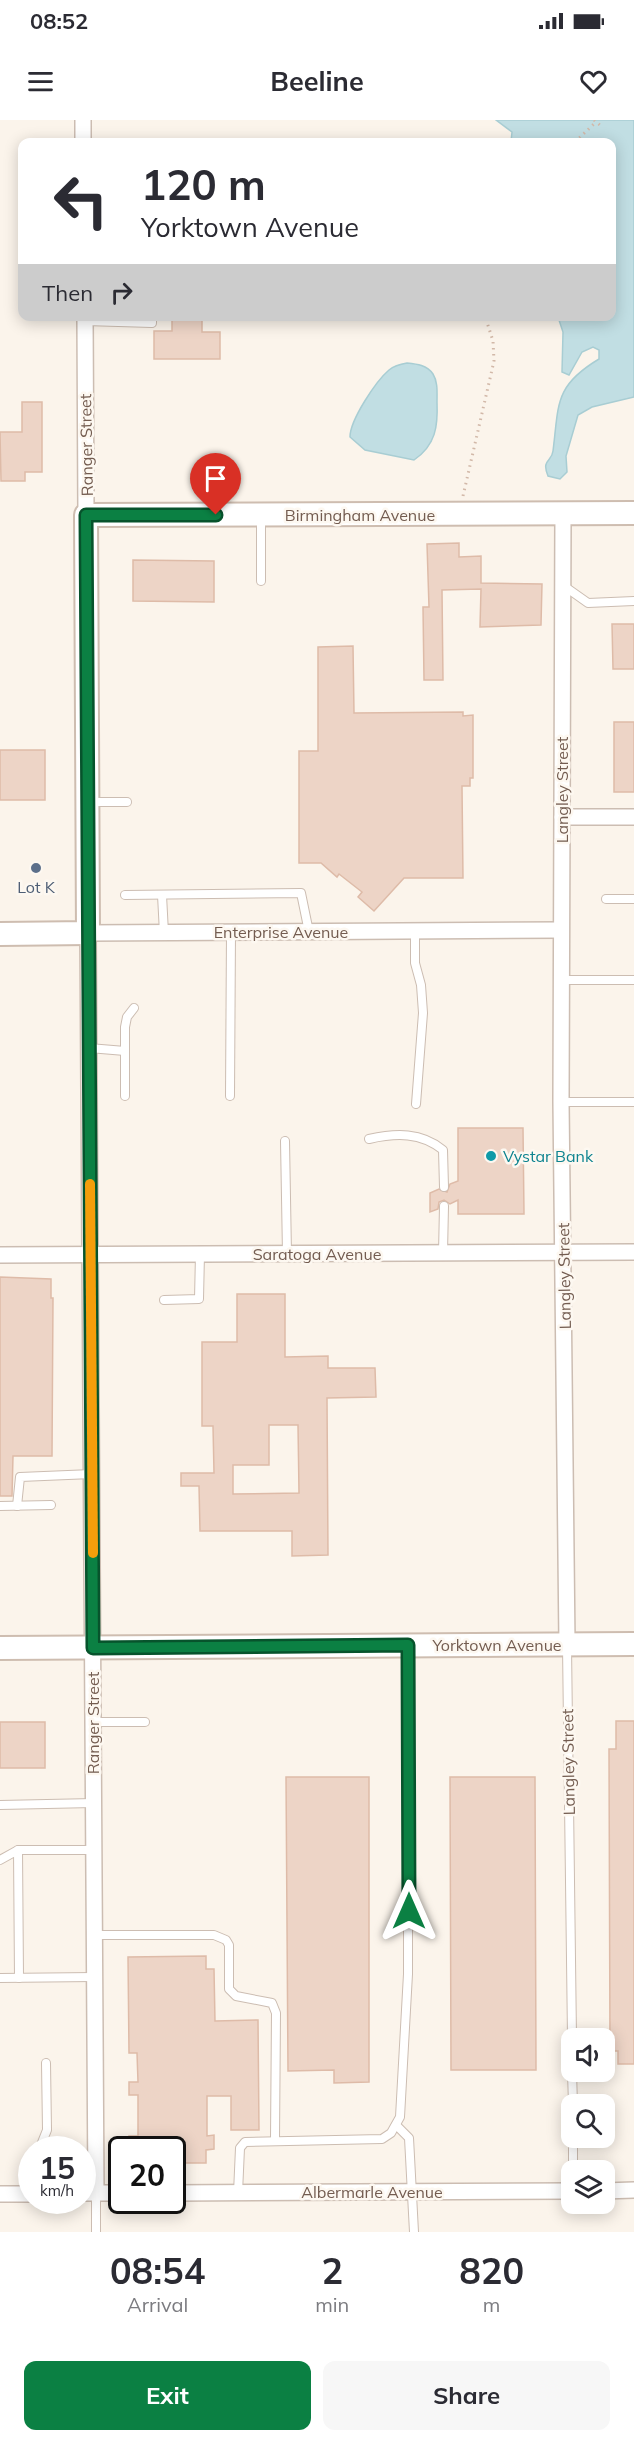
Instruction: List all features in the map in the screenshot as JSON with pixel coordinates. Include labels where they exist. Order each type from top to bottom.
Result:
[{"type":"main road","name":"Birmingham Avenue","points":[[86,515],[634,513]]},
{"type":"main road","name":"Ranger Street","points":[[86,515],[88,933]]},
{"type":"main road","name":"Enterprise Avenue","points":[[0,934],[88,933]]},
{"type":"main road","name":"Yorktown Avenue","points":[[0,1648],[634,1644]]},
{"type":"street","points":[[83,120],[83,138]]},
{"type":"street","name":"Ranger Street","points":[[85,321],[86,515]]},
{"type":"street","name":"Langley Street","points":[[563,513],[561,1102],[567,1644]]},
{"type":"street","points":[[562,817],[634,817]]},
{"type":"street","name":"Enterprise Avenue","points":[[88,933],[561,930]]},
{"type":"street","name":"Ranger Street","points":[[88,933],[94,1722],[94,1977],[90,2136]]},
{"type":"street","name":"Saratoga Avenue","points":[[0,1255],[634,1252]]},
{"type":"street","points":[[615,2191],[634,2190]]},
{"type":"street","name":"Albermarle Avenue","points":[[186,2193],[561,2191]]},
{"type":"street","points":[[0,2194],[18,2194]]},
{"type":"lane","points":[[130,321],[152,321]]},
{"type":"lane","points":[[261,515],[261,581]]},
{"type":"lane","points":[[562,585],[588,603],[634,601]]},
{"type":"lane","points":[[87,802],[127,802]]},
{"type":"lane","points":[[125,895],[302,893],[309,932]]},
{"type":"lane","points":[[162,894],[164,933]]},
{"type":"lane","points":[[606,899],[634,899]]},
{"type":"lane","points":[[415,931],[415,963],[421,985],[423,1013],[416,1104]]},
{"type":"lane","points":[[230,1096],[231,932]]},
{"type":"lane","points":[[561,980],[634,980]]},
{"type":"lane","points":[[125,1096],[125,1027],[127,1017],[134,1008]]},
{"type":"lane","points":[[89,1048],[125,1051]]},
{"type":"lane","points":[[561,1102],[634,1102]]},
{"type":"lane","points":[[369,1139],[382,1136],[419,1136],[431,1141],[443,1150],[444,1187]]},
{"type":"lane","points":[[285,1142],[287,1254]]},
{"type":"lane","points":[[443,1253],[444,1206]]},
{"type":"lane","points":[[164,1300],[200,1299],[200,1254]]},
{"type":"lane","points":[[17,1506],[20,1477],[92,1474]]},
{"type":"lane","points":[[0,1506],[51,1505]]},
{"type":"lane","name":"Langley Street","points":[[567,1644],[572,2028]]},
{"type":"lane","points":[[238,2193],[240,2148],[244,2142],[382,2139],[396,2125],[402,2108],[408,1984],[408,1645]]},
{"type":"lane","points":[[94,1722],[145,1722]]},
{"type":"lane","points":[[0,1805],[94,1803]]},
{"type":"lane","points":[[0,1860],[18,1850],[94,1850]]},
{"type":"lane","points":[[18,1850],[19,1978]]},
{"type":"lane","points":[[94,1935],[214,1935],[226,1940],[229,1945],[229,1989],[236,1996],[272,2003],[276,2013],[275,2140]]},
{"type":"lane","points":[[0,1978],[94,1977]]},
{"type":"lane","points":[[45,2136],[47,2130],[46,2063]]},
{"type":"lane","points":[[396,2125],[409,2138],[414,2232]]},
{"type":"lane","points":[[93,2214],[96,2232]]},
{"type":"path","points":[[579,138],[595,121],[601,126]]},
{"type":"path","points":[[462,499],[494,361],[493,341],[487,321]]},
{"type":"water","points":[[496,120],[634,120],[634,397],[592,407],[578,415],[566,456],[567,472],[560,479],[548,476],[546,464],[552,455],[561,397],[574,378],[599,359],[599,350],[593,347],[582,352],[569,375],[562,372],[563,332],[559,321],[616,321],[616,138],[511,138],[512,132]]},
{"type":"water","points":[[407,363],[428,369],[435,377],[437,387],[437,419],[434,434],[427,448],[414,460],[365,450],[350,437],[359,411],[377,383],[391,368]]},
{"type":"building","points":[[172,321],[202,321],[202,332],[220,332],[220,359],[154,359],[154,331],[172,331]]},
{"type":"building","points":[[22,402],[42,402],[42,472],[25,472],[25,481],[1,481],[0,432],[22,432]]},
{"type":"building","points":[[459,543],[459,557],[481,556],[481,583],[542,584],[541,625],[480,627],[481,589],[442,590],[443,680],[424,680],[423,607],[429,607],[427,544]]},
{"type":"building","points":[[133,560],[214,561],[214,602],[133,601]]},
{"type":"building","points":[[612,624],[634,624],[634,669],[613,669]]},
{"type":"building","points":[[353,646],[354,713],[463,712],[463,716],[473,715],[473,778],[470,778],[470,786],[462,786],[463,878],[404,878],[374,911],[358,897],[362,892],[339,874],[337,877],[321,863],[299,863],[299,751],[318,751],[318,647]]},
{"type":"building","points":[[614,722],[634,722],[634,792],[614,792]]},
{"type":"building","points":[[0,750],[45,750],[45,800],[0,800]]},
{"type":"building","name":"Vystar Bank","points":[[458,1128],[523,1128],[524,1214],[458,1214],[458,1200],[450,1204],[444,1200],[439,1202],[438,1209],[430,1212],[430,1193],[439,1189],[447,1192],[450,1184],[458,1181]]},
{"type":"building","points":[[0,1277],[51,1279],[51,1298],[53,1298],[52,1456],[13,1456],[12,1496],[0,1496]]},
{"type":"building","points":[[237,1294],[285,1294],[285,1357],[328,1356],[328,1368],[375,1368],[376,1397],[327,1398],[328,1555],[292,1556],[292,1531],[200,1531],[199,1486],[181,1486],[181,1473],[214,1473],[213,1426],[202,1426],[202,1342],[237,1342]],"holes":[[[269,1425],[298,1425],[299,1493],[233,1494],[233,1465],[269,1465]]]},
{"type":"building","points":[[616,1721],[634,1721],[634,2064],[618,2064],[618,2051],[615,2051],[615,2028],[610,2028],[609,1749],[616,1749]]},
{"type":"building","points":[[0,1722],[45,1722],[45,1768],[0,1768]]},
{"type":"building","points":[[286,1777],[369,1777],[369,2082],[334,2083],[334,2070],[288,2071]]},
{"type":"building","points":[[450,1777],[535,1777],[536,2070],[451,2070]]},
{"type":"building","points":[[206,1956],[206,1969],[214,1969],[215,2021],[258,2020],[259,2130],[231,2130],[231,2096],[207,2096],[207,2136],[214,2135],[214,2149],[206,2150],[206,2163],[186,2163],[186,2136],[138,2136],[138,2095],[129,2095],[129,2082],[138,2082],[137,2053],[129,2053],[128,1957]]},
{"type":"slow traffic","points":[[90,1184],[93,1553]]},
{"type":"place","name":"Lot K","points":[[36,868]]},
{"type":"place","name":"Vystar Bank","points":[[491,1156]]},
{"type":"route","points":[[216,515],[86,515],[93,1648],[408,1645],[409,1911]]}]
